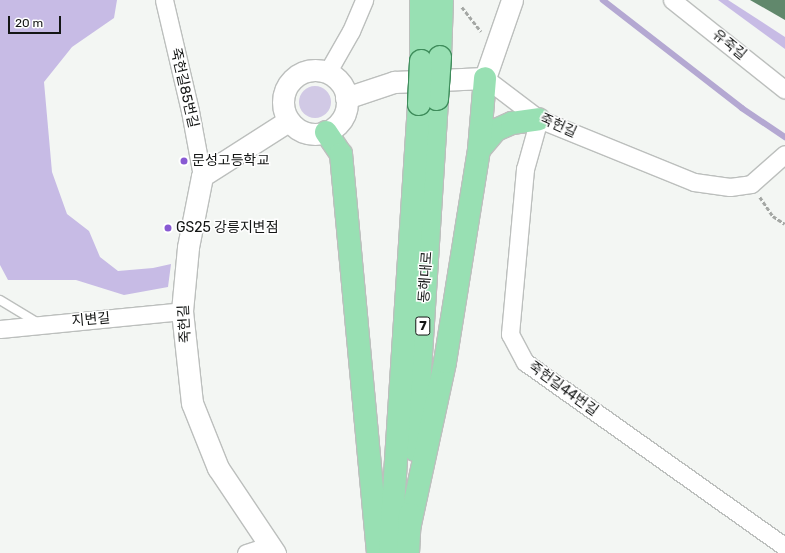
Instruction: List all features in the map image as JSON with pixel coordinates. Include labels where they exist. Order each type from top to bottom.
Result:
[{"type":"main road","name":"동해대로","points":[[390,553],[431,59],[441,2]]},
{"type":"main road","points":[[409,529],[445,362],[479,150],[485,78]]},
{"type":"main road","name":"동해대로","points":[[408,553],[428,102]]},
{"type":"main road","points":[[479,150],[496,130],[512,123],[539,119]]},
{"type":"main road","points":[[326,132],[341,154],[378,553]]},
{"type":"street","name":"죽헌길85번길","points":[[164,0],[190,111],[202,176]]},
{"type":"street","points":[[327,73],[351,31],[364,0]]},
{"type":"street","name":"유죽길","points":[[672,0],[785,90]]},
{"type":"street","points":[[346,98],[394,82],[485,78],[494,46],[511,7]]},
{"type":"street","points":[[306,71],[327,73],[343,87],[346,98],[342,119],[326,132],[304,133],[288,121],[283,101],[290,82],[306,71]]},
{"type":"street","name":"죽헌길","points":[[485,78],[539,119],[694,182],[730,188],[751,184]]},
{"type":"street","name":"죽헌길44번길","points":[[539,119],[525,169],[510,334],[525,362],[785,547]]},
{"type":"street","points":[[202,176],[288,121]]},
{"type":"street","points":[[751,184],[785,154]]},
{"type":"street","name":"죽헌길","points":[[202,176],[188,247],[182,311],[192,403],[218,468],[261,551]]},
{"type":"street","name":"지변길","points":[[0,329],[182,311]]},
{"type":"lane","points":[[0,300],[40,324]]},
{"type":"path","points":[[441,2],[494,46]]},
{"type":"path","points":[[751,184],[773,216],[785,224]]},
{"type":"shaded area","points":[[0,0],[117,0],[114,18],[72,47],[44,82],[52,172],[67,214],[89,231],[100,257],[118,271],[153,268],[171,264],[168,287],[124,295],[76,280],[8,280],[0,265]]},
{"type":"shaded area","points":[[718,0],[728,0],[785,37],[785,49]]},
{"type":"shaded area","points":[[312,86],[318,86],[328,93],[331,102],[330,108],[324,115],[318,118],[312,118],[302,111],[299,105],[299,99],[306,89]]},
{"type":"building","points":[[750,0],[785,0],[785,20]]},
{"type":"waterway","points":[[603,0],[742,108],[785,137]]},
{"type":"place","name":"문성고등학교","points":[[184,161]]},
{"type":"place","name":"GS25 강릉지변점","points":[[168,228]]}]
